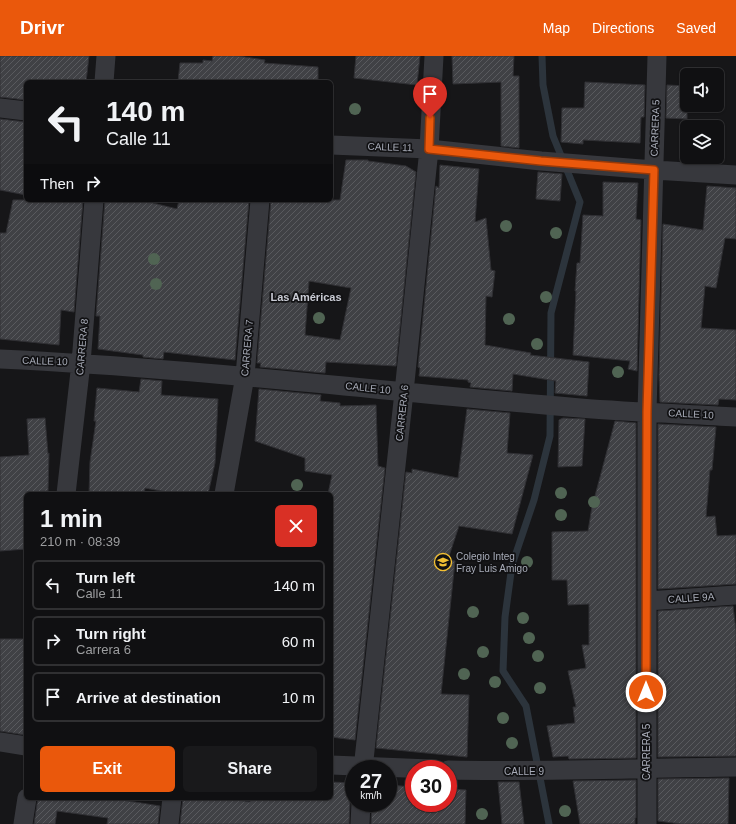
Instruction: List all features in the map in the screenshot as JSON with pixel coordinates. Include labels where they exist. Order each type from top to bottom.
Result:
[{"type":"street","points":[[104,80],[106,56]]},
{"type":"street","name":"CARRERA 6","points":[[364,760],[429,149],[434,56]]},
{"type":"street","name":"CARRERA 5","points":[[647,824],[647,412],[657,56]]},
{"type":"street","points":[[0,108],[24,111]]},
{"type":"street","name":"CALLE 11","points":[[333,145],[429,149],[541,161],[736,175]]},
{"type":"street","name":"CARRERA 8","points":[[66,492],[81,363],[94,202]]},
{"type":"street","name":"CARRERA 7","points":[[224,492],[245,376],[260,202]]},
{"type":"street","name":"CALLE 10","points":[[0,359],[81,363],[245,376],[582,408],[736,417]]},
{"type":"street","name":"CALLE 9A","points":[[647,601],[736,595]]},
{"type":"street","points":[[0,742],[24,746]]},
{"type":"street","points":[[333,765],[345,766]]},
{"type":"street","points":[[646,768],[736,767]]},
{"type":"street","name":"CALLE 9","points":[[457,770],[599,770],[646,768]]},
{"type":"street","points":[[23,824],[27,800]]},
{"type":"street","points":[[169,824],[172,800]]},
{"type":"street","points":[[360,824],[361,812]]},
{"type":"building","points":[[0,56],[89,56],[86,80],[24,80],[24,100],[0,97]]},
{"type":"building","points":[[213,56],[238,56],[265,60],[264,63],[318,67],[318,80],[178,80],[180,63],[203,63],[203,60],[212,61]]},
{"type":"building","points":[[356,56],[420,56],[417,85],[354,78]]},
{"type":"building","points":[[452,56],[514,56],[513,76],[519,76],[519,148],[501,146],[501,82],[453,84]]},
{"type":"building","points":[[585,82],[645,85],[644,117],[641,117],[640,143],[583,140],[583,144],[561,142],[562,108],[584,108]]},
{"type":"building","points":[[667,85],[680,86],[680,112],[687,112],[687,119],[666,118]]},
{"type":"building","points":[[0,119],[24,122],[24,195],[0,190]]},
{"type":"building","points":[[346,160],[368,160],[406,166],[416,172],[396,366],[326,362],[325,373],[260,367],[261,363],[257,363],[271,202],[333,202],[333,200],[340,200]],"holes":[[[309,281],[351,288],[340,340],[305,335]]]},
{"type":"building","points":[[440,165],[479,169],[475,222],[486,218],[491,270],[495,271],[492,297],[486,296],[485,345],[531,353],[530,355],[589,362],[587,396],[555,393],[556,381],[513,374],[512,391],[470,387],[471,383],[468,382],[468,380],[419,376],[420,368],[418,367],[436,186],[439,188]]},
{"type":"building","points":[[538,172],[562,174],[560,201],[536,199]]},
{"type":"building","points":[[603,182],[638,183],[636,219],[641,220],[637,371],[628,369],[630,361],[573,355],[577,263],[580,263],[583,215],[603,216]]},
{"type":"building","points":[[707,186],[736,188],[736,239],[725,238],[716,288],[705,286],[701,328],[736,330],[736,400],[719,399],[718,405],[660,402],[659,375],[663,224],[703,230]]},
{"type":"building","points":[[13,200],[24,200],[24,202],[83,202],[74,312],[61,310],[59,345],[0,339],[0,233],[6,233]]},
{"type":"building","points":[[105,202],[149,202],[177,209],[179,202],[249,202],[235,360],[164,352],[163,359],[98,349],[100,316],[96,316]]},
{"type":"building","points":[[141,379],[162,381],[161,395],[218,399],[215,463],[208,492],[166,492],[145,488],[144,492],[89,492],[90,462],[96,421],[94,421],[97,388],[139,392]]},
{"type":"building","points":[[259,389],[321,395],[320,401],[340,403],[340,406],[376,405],[378,466],[385,468],[355,740],[333,737],[333,492],[328,492],[332,475],[305,471],[305,458],[255,441]]},
{"type":"building","points":[[467,409],[510,413],[507,453],[533,455],[512,534],[459,526],[448,559],[455,561],[441,694],[469,695],[467,757],[376,748],[406,472],[412,473],[412,469],[458,478]]},
{"type":"building","points":[[45,418],[48,454],[49,453],[48,491],[24,492],[24,549],[0,551],[0,457],[29,455],[27,419]]},
{"type":"building","points":[[563,418],[585,419],[582,466],[558,467],[559,420]]},
{"type":"building","points":[[615,421],[636,423],[636,758],[569,759],[568,756],[553,757],[547,726],[575,723],[573,707],[576,707],[568,671],[586,668],[582,645],[589,645],[589,604],[568,605],[567,580],[552,580],[552,532],[588,531],[592,507]]},
{"type":"building","points":[[658,424],[716,427],[712,470],[710,470],[706,517],[715,516],[717,536],[736,535],[736,584],[658,589]]},
{"type":"building","points":[[733,606],[736,630],[736,756],[658,757],[658,611]]},
{"type":"building","points":[[0,639],[24,639],[24,735],[0,731]]},
{"type":"building","points":[[729,778],[728,824],[681,824],[658,821],[658,779]]},
{"type":"building","points":[[636,780],[635,824],[580,824],[573,781]]},
{"type":"building","points":[[333,782],[345,783],[345,812],[350,812],[349,824],[180,824],[183,800],[239,800],[250,802],[250,800],[333,800]]},
{"type":"building","points":[[498,782],[519,782],[524,824],[502,824]]},
{"type":"building","points":[[397,786],[405,786],[405,812],[457,812],[457,790],[466,790],[465,824],[371,824],[372,812],[397,812]]},
{"type":"building","points":[[38,800],[122,800],[160,806],[158,824],[107,824],[108,818],[57,811],[55,824],[34,824]]},
{"type":"waterway","points":[[542,56],[543,85],[553,136],[580,202],[551,313],[550,436],[534,500],[512,565],[505,617],[503,671],[526,706],[549,824]]},
{"type":"place","name":"Colegio Integ Fray Luis Amigo","points":[[443,562]]},
{"type":"district","name":"Las Américas","points":[[306,297]]},
{"type":"route","points":[[430,118],[429,149],[541,161],[654,170],[647,412],[646,692]]}]
